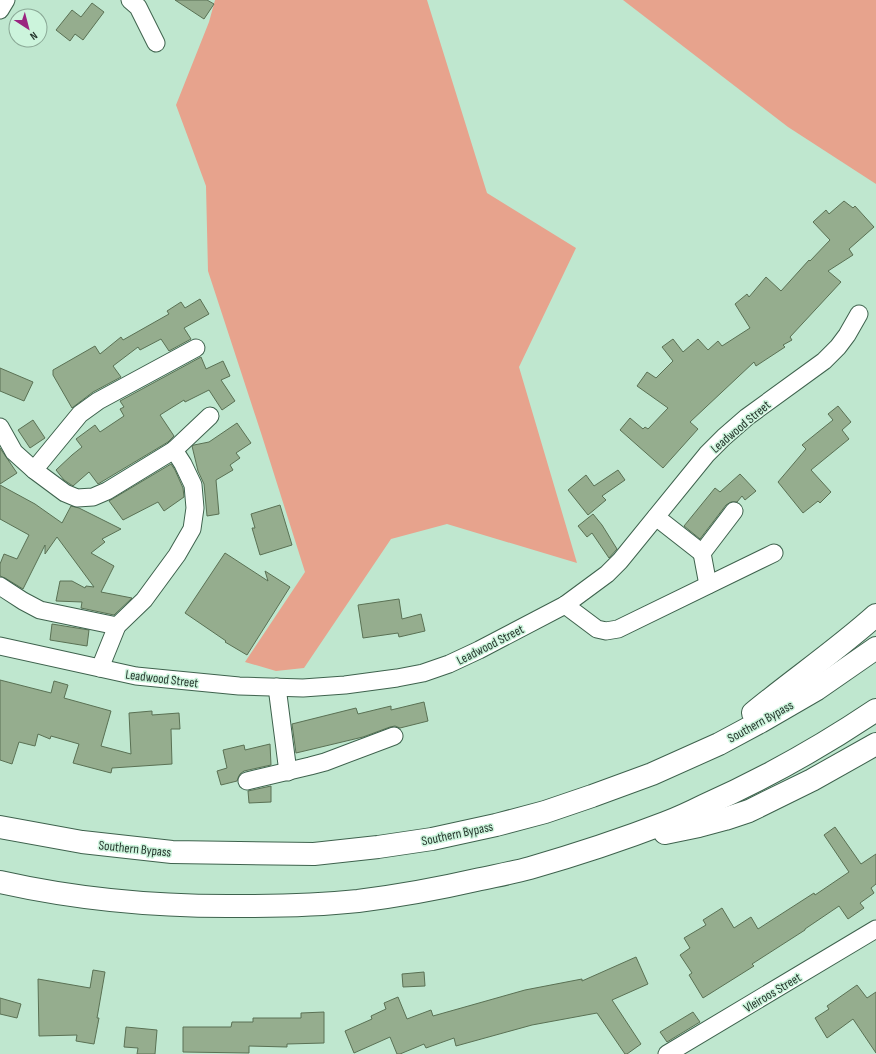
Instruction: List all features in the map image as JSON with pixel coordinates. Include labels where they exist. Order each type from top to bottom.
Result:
[{"type":"highway","points":[[719,744],[736,727],[823,659],[876,615]]},
{"type":"highway","name":"Southern Bypass","points":[[0,827],[82,842],[172,852],[314,854],[432,839],[496,825],[545,812],[652,774],[719,744],[760,722],[817,689],[876,648]]},
{"type":"highway","points":[[0,882],[31,889],[90,898],[205,907],[284,906],[357,901],[429,890],[528,869],[618,841],[667,822],[735,792],[782,768],[876,710]]},
{"type":"highway","points":[[618,841],[699,826],[749,811],[812,780],[876,744]]},
{"type":"street","points":[[0,10],[6,0]]},
{"type":"street","points":[[130,0],[138,7],[156,43]]},
{"type":"street","name":"Leadwood Street","points":[[0,646],[136,676],[178,681],[277,688],[345,685],[397,678],[423,673],[449,664],[566,605],[606,574],[620,561],[707,454],[747,417],[824,361],[847,335],[859,314]]},
{"type":"street","points":[[34,470],[80,414],[98,401],[196,348]]},
{"type":"street","points":[[0,427],[14,452],[34,470],[65,493],[77,498],[93,498],[174,450],[210,416]]},
{"type":"street","points":[[100,668],[117,626],[144,600],[177,555],[192,529],[195,508],[193,485],[183,464],[174,450]]},
{"type":"street","points":[[702,553],[734,511]]},
{"type":"street","points":[[656,517],[702,553],[708,585]]},
{"type":"street","points":[[566,605],[597,629],[606,631],[618,629],[774,553]]},
{"type":"street","points":[[0,586],[40,610],[117,626]]},
{"type":"street","points":[[277,688],[288,772]]},
{"type":"street","points":[[247,781],[325,762],[394,736]]},
{"type":"street","name":"Vleiroos Street","points":[[668,1054],[876,929]]},
{"type":"shaded area","points":[[215,0],[427,0],[487,193],[576,248],[519,367],[577,563],[447,524],[391,539],[304,668],[276,671],[245,662],[305,572],[208,271],[206,186],[176,105],[209,22]]},
{"type":"shaded area","points":[[623,0],[876,0],[876,184],[788,127]]},
{"type":"building","points":[[175,0],[207,0],[214,4],[204,19]]},
{"type":"building","points":[[92,3],[104,12],[83,40],[75,34],[70,41],[56,30],[72,10],[81,17]]},
{"type":"building","points":[[844,201],[853,208],[855,206],[874,227],[849,249],[853,255],[828,271],[841,282],[790,337],[792,340],[783,345],[785,347],[756,366],[754,362],[690,422],[698,429],[663,468],[620,430],[630,418],[643,429],[645,427],[648,429],[668,408],[637,386],[647,372],[656,378],[673,361],[662,347],[673,339],[683,352],[698,339],[708,350],[718,341],[722,346],[750,328],[735,304],[747,294],[749,297],[766,277],[781,291],[809,260],[810,261],[830,240],[813,222],[826,210],[829,214]]},
{"type":"building","points":[[200,299],[209,314],[184,328],[191,339],[169,351],[161,339],[140,350],[138,347],[113,366],[121,377],[93,392],[72,408],[53,375],[53,370],[95,346],[100,354],[121,337],[123,340],[169,314],[167,311],[181,302],[185,308]]},
{"type":"building","points":[[201,357],[206,369],[223,361],[230,376],[221,380],[235,401],[222,410],[209,390],[185,402],[184,400],[160,415],[174,436],[168,442],[98,484],[89,472],[73,486],[64,480],[56,470],[82,447],[76,439],[95,425],[100,432],[124,416],[120,409],[124,407],[120,401]]},
{"type":"building","points":[[0,368],[33,382],[24,401],[0,391]]},
{"type":"building","points":[[838,406],[851,422],[842,430],[849,439],[811,470],[831,492],[820,503],[818,501],[803,513],[778,482],[806,449],[802,445],[833,420],[828,414]]},
{"type":"building","points":[[33,420],[45,438],[30,448],[18,430]]},
{"type":"building","points":[[237,423],[251,443],[236,453],[240,458],[230,465],[233,470],[216,480],[219,514],[207,516],[204,484],[198,471],[192,446],[209,442]]},
{"type":"building","points":[[0,448],[17,473],[0,484]]},
{"type":"building","points":[[171,464],[183,488],[184,497],[164,511],[158,502],[123,520],[109,501]]},
{"type":"building","points":[[618,470],[625,480],[602,496],[606,500],[588,515],[568,490],[586,475],[594,486]]},
{"type":"building","points":[[740,474],[756,491],[745,500],[742,496],[737,502],[731,502],[726,505],[700,539],[684,526],[715,488],[720,492]]},
{"type":"building","points":[[0,485],[35,504],[62,523],[71,506],[79,508],[121,529],[102,539],[105,542],[91,553],[114,566],[101,592],[132,598],[114,615],[81,608],[82,602],[56,601],[60,581],[72,581],[85,588],[86,586],[94,587],[57,537],[45,554],[45,545],[23,589],[0,576],[0,564],[4,554],[17,559],[29,535],[0,519]]},
{"type":"building","points":[[280,505],[292,545],[260,555],[252,528],[255,528],[251,514]]},
{"type":"building","points":[[593,514],[602,525],[617,549],[609,558],[592,533],[587,537],[578,526]]},
{"type":"building","points":[[225,553],[268,581],[265,571],[290,587],[247,655],[225,642],[226,641],[185,613]]},
{"type":"building","points":[[399,599],[402,619],[421,614],[425,631],[399,637],[398,633],[363,638],[358,605]]},
{"type":"building","points":[[52,624],[89,630],[87,646],[50,640]]},
{"type":"building","points":[[0,680],[51,693],[54,681],[68,685],[64,698],[111,711],[101,746],[131,754],[129,713],[152,711],[152,715],[179,713],[180,729],[171,729],[172,764],[112,768],[111,773],[73,763],[79,744],[51,736],[50,739],[38,734],[35,746],[19,742],[12,764],[0,760]]},
{"type":"building","points":[[424,702],[428,721],[400,728],[395,726],[390,727],[363,737],[296,753],[292,724],[356,708],[358,714],[391,706],[391,710]]},
{"type":"building","points":[[270,744],[271,765],[244,771],[240,774],[237,781],[221,785],[217,771],[227,768],[223,750],[244,745],[245,750]]},
{"type":"building","points":[[271,786],[271,802],[249,803],[248,791]]},
{"type":"building","points":[[835,827],[861,864],[876,854],[876,884],[871,888],[874,893],[860,903],[864,908],[848,919],[839,906],[752,964],[754,966],[703,998],[689,975],[692,973],[680,955],[690,948],[684,938],[706,925],[703,920],[722,908],[734,928],[751,917],[758,929],[814,893],[815,895],[849,872],[824,835]]},
{"type":"building","points":[[636,957],[648,984],[612,1000],[641,1044],[627,1054],[625,1054],[597,1013],[532,1025],[456,1046],[454,1038],[426,1048],[424,1044],[400,1054],[397,1054],[390,1037],[354,1053],[345,1031],[372,1019],[371,1016],[386,1009],[384,1003],[398,997],[407,1019],[431,1010],[433,1016],[525,990],[582,979],[582,981]]},
{"type":"building","points":[[93,970],[105,972],[94,1044],[76,1041],[77,1035],[39,1036],[38,979],[90,988]]},
{"type":"building","points":[[424,972],[425,986],[403,987],[402,974]]},
{"type":"building","points":[[857,985],[867,998],[876,992],[876,1053],[853,1019],[827,1038],[815,1018],[829,1009],[827,1006]]},
{"type":"building","points":[[0,998],[21,1004],[17,1018],[0,1014]]},
{"type":"building","points":[[324,1012],[324,1043],[287,1044],[287,1047],[249,1046],[249,1053],[183,1052],[183,1027],[231,1027],[232,1022],[253,1022],[253,1018],[301,1018],[301,1013]]},
{"type":"building","points":[[693,1012],[700,1022],[667,1042],[660,1032]]},
{"type":"building","points":[[126,1027],[157,1030],[155,1054],[137,1054],[138,1048],[124,1047]]}]
